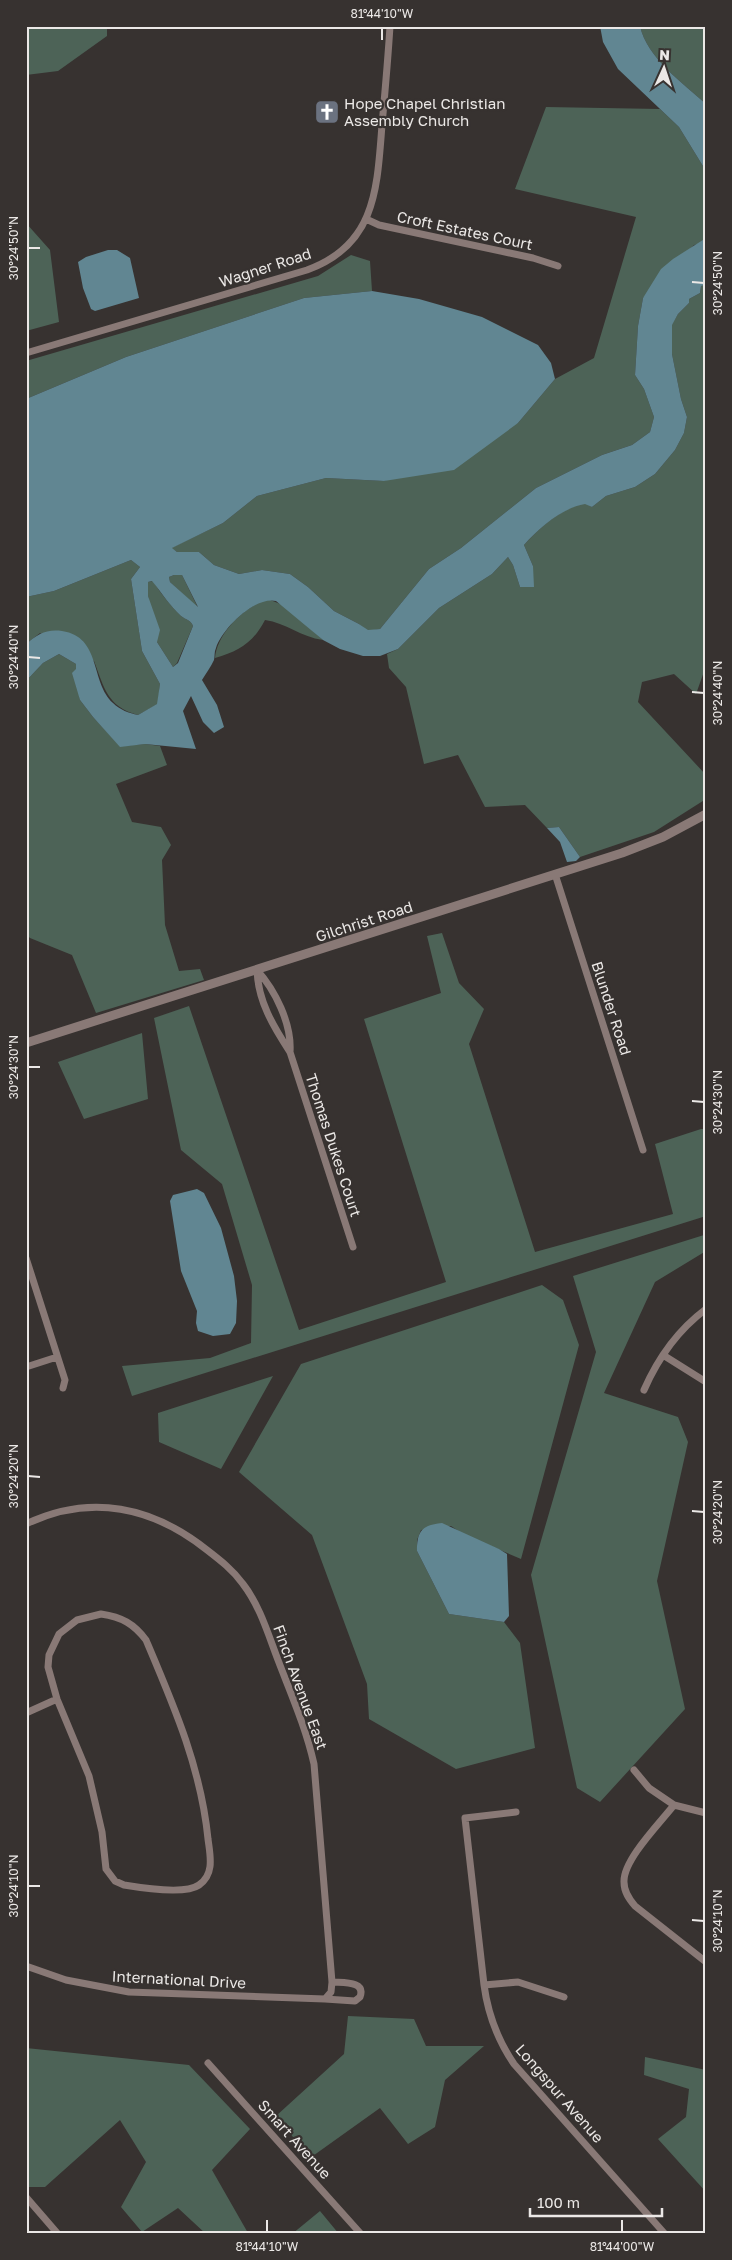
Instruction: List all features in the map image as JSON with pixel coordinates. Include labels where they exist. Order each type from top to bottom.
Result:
[{"type":"street","name":"Wagner Road","points":[[26,353],[315,266],[348,245],[366,219],[373,203],[378,174],[390,26]]},
{"type":"street","name":"Croft Estates Court","points":[[366,219],[379,225],[533,258],[558,266]]},
{"type":"street","name":"Gilchrist Road","points":[[26,1043],[555,874],[655,840],[706,814]]},
{"type":"street","name":"Blunder Road","points":[[555,874],[643,1150]]},
{"type":"street","name":"Thomas Dukes Court","points":[[257,970],[268,982],[291,1037],[290,1052]]},
{"type":"street","name":"Thomas Dukes Court","points":[[257,970],[258,985],[263,1004],[272,1024],[290,1052],[353,1247]]},
{"type":"street","points":[[26,1258],[64,1380],[63,1388]]},
{"type":"street","points":[[644,1390],[654,1368],[677,1334],[706,1308]]},
{"type":"street","points":[[663,1355],[706,1382]]},
{"type":"street","points":[[26,1367],[57,1357]]},
{"type":"street","name":"Finch Avenue East","points":[[26,1524],[53,1513],[69,1510],[112,1508],[128,1510],[156,1518],[172,1525],[192,1538],[231,1570],[251,1595],[307,1735],[317,1783],[332,1982],[331,1992],[325,1999]]},
{"type":"street","points":[[102,1614],[128,1622],[137,1628],[146,1640],[185,1734],[194,1764],[206,1819],[210,1864],[209,1873],[204,1881],[191,1889],[181,1890],[124,1885],[109,1875],[105,1863],[98,1808],[89,1776],[57,1699],[48,1667],[49,1655],[59,1634],[77,1620],[102,1614]]},
{"type":"street","points":[[26,1712],[57,1699]]},
{"type":"street","points":[[634,1770],[650,1788],[674,1805],[706,1813]]},
{"type":"street","points":[[674,1805],[629,1862],[624,1884],[630,1900],[635,1906],[706,1962]]},
{"type":"street","name":"Longspur Avenue","points":[[516,1812],[465,1818],[487,2008],[494,2029],[502,2047],[514,2064],[665,2234]]},
{"type":"street","name":"International Drive","points":[[26,1966],[66,1980],[129,1992],[355,2001],[360,1998],[362,1992],[360,1987],[355,1984],[332,1982]]},
{"type":"street","points":[[484,1985],[518,1982],[564,1997]]},
{"type":"street","name":"Smart Avenue","points":[[208,2063],[361,2234]]},
{"type":"street","points":[[26,2198],[58,2234]]},
{"type":"green space","points":[[26,26],[107,26],[107,36],[58,71],[26,75]]},
{"type":"green space","points":[[640,26],[706,26],[706,104],[677,79],[658,59],[644,38]]},
{"type":"green space","points":[[546,107],[660,109],[679,127],[706,171],[706,238],[699,244],[694,245],[643,298],[638,326],[635,375],[644,389],[654,417],[650,432],[632,445],[602,455],[536,488],[461,548],[429,569],[380,629],[368,631],[334,611],[308,587],[290,574],[262,570],[239,574],[214,565],[199,552],[177,552],[171,548],[223,523],[257,496],[326,478],[384,481],[518,423],[555,379],[594,358],[636,217],[515,189]]},
{"type":"green space","points":[[26,223],[50,250],[59,322],[26,331]]},
{"type":"green space","points":[[351,255],[370,261],[372,291],[304,298],[126,357],[26,399],[26,361],[318,276]]},
{"type":"green space","points":[[706,285],[706,666],[696,694],[674,674],[642,682],[638,702],[706,775],[706,799],[654,832],[580,857],[559,827],[547,828],[525,805],[485,807],[458,755],[424,764],[406,687],[389,668],[387,654],[398,649],[439,608],[492,574],[508,557],[513,565],[520,587],[533,566],[524,545],[544,525],[560,514],[585,503],[592,507],[606,496],[635,487],[655,474],[675,450],[684,433],[687,417],[681,399],[672,354],[672,324],[678,314],[689,303],[689,299],[700,293],[701,286]]},
{"type":"green space","points":[[131,560],[140,567],[131,579],[142,651],[160,684],[158,704],[138,715],[119,707],[108,695],[94,661],[40,633],[26,644],[26,597],[54,591]]},
{"type":"green space","points":[[182,575],[198,608],[170,582],[169,577]]},
{"type":"green space","points":[[153,581],[173,608],[191,622],[193,626],[177,663],[173,667],[157,642],[148,596],[148,582]]},
{"type":"green space","points":[[268,599],[285,606],[323,640],[265,620],[255,635],[244,645],[215,658],[221,639],[234,622],[250,608]]},
{"type":"green space","points":[[59,654],[76,664],[80,700],[120,746],[145,744],[160,746],[167,765],[116,784],[132,822],[161,827],[171,845],[162,860],[165,925],[179,971],[200,969],[204,980],[96,1013],[72,955],[30,938],[26,934],[26,681],[43,663]]},
{"type":"green space","points":[[442,933],[459,983],[484,1009],[469,1044],[535,1252],[673,1214],[655,1144],[701,1129],[706,1129],[706,1216],[132,1396],[122,1366],[210,1358],[251,1343],[252,1285],[222,1184],[181,1150],[154,1018],[189,1006],[299,1330],[446,1282],[364,1019],[441,993],[427,936]]},
{"type":"green space","points":[[142,1033],[148,1099],[84,1119],[58,1062]]},
{"type":"green space","points":[[704,1235],[706,1251],[655,1282],[604,1393],[678,1417],[688,1442],[657,1581],[685,1709],[600,1802],[577,1788],[531,1575],[596,1352],[573,1276]]},
{"type":"green space","points":[[542,1285],[563,1300],[579,1345],[521,1559],[463,1534],[451,1526],[421,1530],[417,1540],[417,1551],[449,1614],[504,1622],[520,1643],[535,1748],[456,1769],[369,1719],[367,1684],[312,1535],[239,1472],[301,1364]]},
{"type":"green space","points":[[273,1376],[221,1469],[159,1442],[158,1413]]},
{"type":"green space","points":[[348,2016],[414,2019],[426,2046],[484,2046],[445,2080],[435,2127],[408,2144],[380,2108],[310,2158],[276,2116],[344,2054]]},
{"type":"green space","points":[[26,2048],[189,2065],[250,2129],[212,2170],[248,2233],[206,2234],[178,2208],[142,2232],[121,2207],[146,2162],[120,2120],[45,2187],[27,2187]]},
{"type":"green space","points":[[645,2057],[706,2070],[706,2192],[658,2139],[686,2117],[689,2089],[644,2075]]},
{"type":"green space","points":[[320,2211],[339,2234],[292,2234]]},
{"type":"water","points":[[600,26],[640,26],[650,49],[658,59],[677,79],[706,104],[706,171],[679,127],[618,69],[603,42]]},
{"type":"water","points":[[706,238],[706,285],[701,286],[700,293],[689,299],[689,303],[678,314],[672,325],[672,354],[681,399],[687,417],[684,433],[675,450],[655,474],[635,487],[606,496],[592,507],[585,504],[560,514],[530,538],[524,545],[533,566],[534,587],[520,587],[513,565],[508,557],[492,574],[439,608],[398,649],[380,656],[363,656],[340,649],[323,640],[276,601],[259,604],[249,609],[232,623],[219,640],[215,649],[213,663],[202,680],[217,705],[224,727],[214,733],[203,722],[191,696],[183,711],[196,749],[145,744],[120,747],[80,700],[72,673],[76,669],[76,664],[59,654],[43,663],[26,681],[26,644],[42,633],[62,631],[75,635],[84,642],[90,651],[106,694],[113,703],[122,709],[138,715],[157,704],[160,684],[142,651],[131,579],[140,567],[131,560],[54,591],[26,597],[26,399],[126,357],[304,298],[372,291],[419,299],[482,317],[538,345],[551,363],[555,379],[518,423],[454,470],[384,481],[326,478],[257,496],[223,523],[172,548],[177,552],[199,552],[214,565],[239,574],[262,570],[290,574],[308,587],[334,611],[368,630],[380,629],[429,569],[461,548],[536,488],[602,455],[632,445],[650,432],[654,417],[644,389],[635,375],[638,326],[643,298],[661,269]],"holes":[[[182,575],[198,607],[170,582],[169,577]],[[152,581],[173,608],[191,622],[193,626],[178,663],[173,667],[157,642],[160,630],[148,596],[148,582]]]},
{"type":"water","points":[[108,250],[117,250],[130,258],[139,298],[95,311],[91,309],[83,288],[78,262],[86,257]]},
{"type":"water","points":[[559,827],[580,857],[576,861],[567,862],[560,842],[547,828]]},
{"type":"water","points":[[197,1189],[204,1193],[221,1228],[234,1276],[237,1301],[236,1323],[230,1334],[213,1336],[198,1331],[196,1323],[197,1311],[181,1271],[170,1201],[173,1195]]},
{"type":"water","points":[[442,1523],[507,1554],[509,1616],[504,1622],[449,1614],[417,1551],[418,1538],[422,1530],[430,1525]]},
{"type":"place","name":"Hope Chapel Christian Assembly Church","points":[[327,112]]}]
